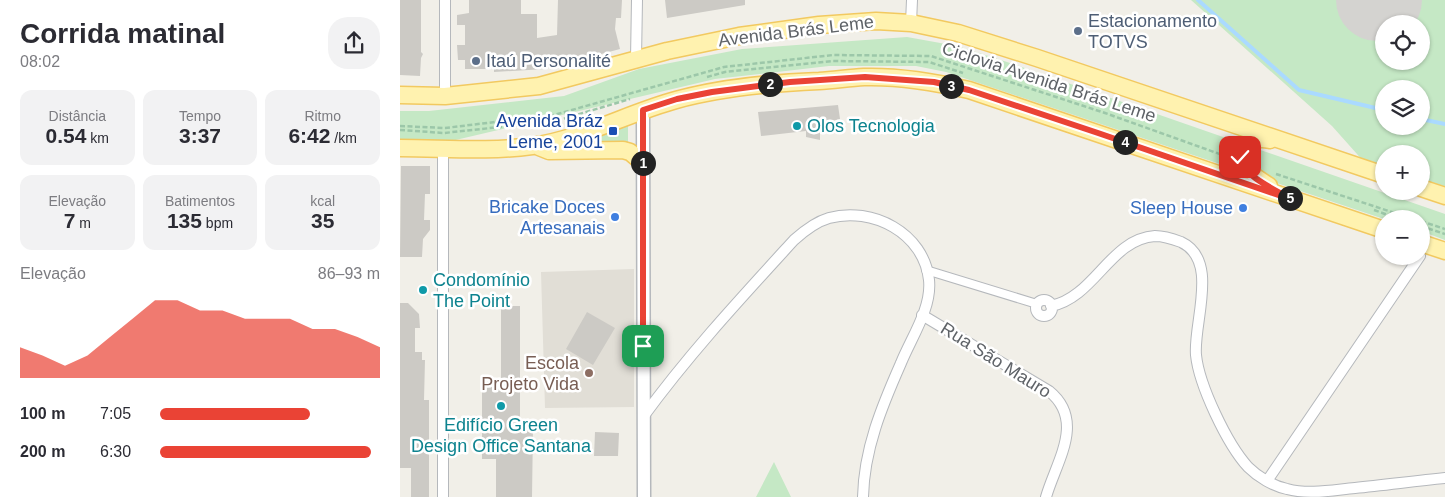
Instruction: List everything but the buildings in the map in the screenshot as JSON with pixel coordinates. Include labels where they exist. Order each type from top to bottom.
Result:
[{"type":"main road","name":"Avenida Brás Leme","points":[[400,95],[446,96],[539,86],[702,42],[810,26],[876,21],[911,23],[958,33],[1037,58],[1375,172]]},
{"type":"main road","points":[[400,148],[498,149],[534,146],[588,132],[643,110],[677,99],[763,85],[865,77],[934,82],[969,90],[1375,227]]},
{"type":"main road","points":[[1293,200],[1253,176],[1241,164],[1245,146],[1260,138],[1296,145]]},
{"type":"main road","points":[[534,146],[549,151],[622,150],[630,152],[643,163]]},
{"type":"main road","points":[[1430,191],[1445,196]]},
{"type":"main road","points":[[1430,250],[1445,251]]},
{"type":"street","points":[[445,0],[446,96]]},
{"type":"street","points":[[636,59],[637,0]]},
{"type":"street","points":[[911,23],[912,0]]},
{"type":"street","points":[[643,110],[644,497]]},
{"type":"street","points":[[443,148],[443,497]]},
{"type":"street","points":[[643,417],[673,377],[719,322],[794,240],[817,223],[829,218],[855,216],[883,222],[911,240],[919,252],[926,270],[929,288],[922,315],[872,436],[866,460],[863,497]]},
{"type":"street","points":[[926,270],[1037,304],[1036,310],[1043,316],[1049,314],[1051,306],[1073,297],[1126,246],[1139,239],[1156,236],[1170,238],[1192,250],[1202,271],[1196,353],[1204,385],[1215,411],[1238,454],[1253,472],[1288,490],[1318,492],[1445,478]]},
{"type":"street","points":[[1268,481],[1413,265]]},
{"type":"street","name":"Rua São Mauro","points":[[922,315],[1049,391],[1060,402],[1068,420],[1068,434],[1046,497]]},
{"type":"path","name":"Ciclovia Avenida Brás Leme","points":[[400,126],[445,128],[554,115],[724,67],[833,55],[931,56],[1105,113],[1241,164]]},
{"type":"path","points":[[706,77],[725,72],[833,61],[929,62],[966,74]]},
{"type":"path","points":[[400,130],[444,133],[556,121],[631,99]]},
{"type":"path","points":[[1187,148],[1241,164]]},
{"type":"path","points":[[1267,171],[1386,210]]},
{"type":"path","points":[[1270,176],[1375,211]]},
{"type":"path","points":[[1430,224],[1445,229]]},
{"type":"path","points":[[1430,229],[1445,234]]},
{"type":"shaded area","name":"Escola Projeto Vida","points":[[634,269],[634,407],[545,408],[541,272]]},
{"type":"green space","points":[[1191,0],[1445,0],[1445,190],[1430,185],[1430,145],[1375,145],[1375,166],[1365,163],[1332,126]]},
{"type":"green space","points":[[907,37],[957,46],[1375,190],[1375,200],[1405,200],[1445,214],[1445,240],[1430,234],[1430,210],[1375,210],[1375,216],[946,72],[916,66],[829,66],[715,79],[447,142],[400,141],[400,111],[429,111],[564,96],[639,69],[742,49]]},
{"type":"green space","points":[[628,122],[628,143],[556,147]]},
{"type":"green space","points":[[774,462],[791,497],[756,497]]},
{"type":"waterway","points":[[1198,0],[1299,90],[1375,108]]},
{"type":"waterway","points":[[1430,121],[1445,124]]},
{"type":"place","name":"Estacionamento TOTVS","points":[[1078,31]]},
{"type":"place","name":"Itaú Personalité","points":[[476,61]]},
{"type":"place","name":"Olos Tecnologia","points":[[797,126]]},
{"type":"place","name":"Avenida Bráz Leme, 2001","points":[[613,131]]},
{"type":"place","name":"Sleep House","points":[[1243,208]]},
{"type":"place","name":"Bricake Doces Artesanais","points":[[615,217]]},
{"type":"place","name":"Condomínio The Point","points":[[423,290]]},
{"type":"place","name":"Escola Projeto Vida","points":[[589,373]]},
{"type":"place","name":"Edifício Green Design Office Santana","points":[[501,406]]},
{"type":"route","points":[[643,346],[643,110],[677,99],[745,87],[865,77],[934,82],[969,90],[1139,146],[1211,173],[1293,200],[1245,170],[1240,162],[1240,157]]}]
